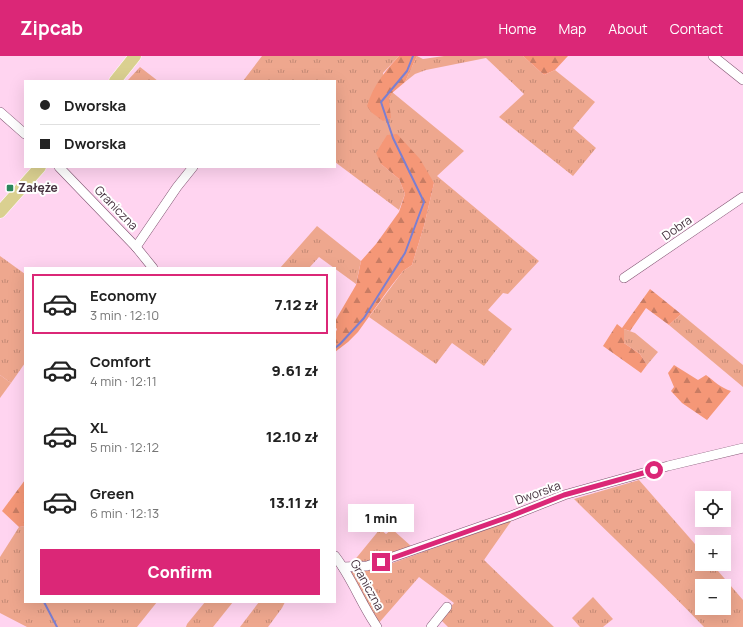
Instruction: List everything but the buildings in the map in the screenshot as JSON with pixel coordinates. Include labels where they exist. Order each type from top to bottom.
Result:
[{"type":"main road","points":[[116,80],[135,56]]},
{"type":"main road","points":[[0,212],[39,168]]},
{"type":"street","points":[[713,56],[743,80]]},
{"type":"street","points":[[0,112],[24,133]]},
{"type":"street","name":"Graniczna","points":[[60,168],[136,247],[152,267]]},
{"type":"street","points":[[136,247],[177,187],[192,168]]},
{"type":"street","name":"Dobra","points":[[624,278],[743,197]]},
{"type":"street","name":"Dworska","points":[[343,566],[367,566],[511,516],[564,495],[668,466],[743,448]]},
{"type":"street","name":"Graniczna","points":[[336,557],[343,566],[368,614],[377,627]]},
{"type":"street","points":[[431,627],[447,607]]},
{"type":"green space","points":[[262,56],[399,56],[383,73],[389,100],[392,92],[464,151],[437,176],[539,261],[508,294],[503,293],[488,310],[512,329],[484,366],[452,343],[436,364],[369,317],[403,271],[412,265],[424,226],[434,183],[381,164],[399,179],[405,194],[399,210],[336,163],[336,80],[244,80]]},
{"type":"green space","points":[[399,56],[417,56],[405,82],[392,93],[389,100],[391,118],[383,121],[371,112],[367,106],[380,79]]},
{"type":"green space","points":[[417,56],[423,59],[444,56],[523,56],[544,75],[555,70],[595,102],[573,128],[596,148],[573,176],[499,117],[524,94],[486,58],[426,70],[415,74],[405,82]]},
{"type":"green space","points":[[523,56],[568,56],[555,70],[544,75]]},
{"type":"green space","points":[[140,67],[157,80],[128,80]]},
{"type":"green space","points":[[397,134],[420,159],[434,183],[424,226],[412,265],[403,271],[358,332],[336,351],[336,319],[356,285],[361,261],[376,244],[399,212],[405,194],[399,179],[381,164],[376,153],[387,135]]},
{"type":"green space","points":[[317,226],[361,261],[356,284],[336,269],[336,267],[333,267],[319,257],[310,267],[281,267]]},
{"type":"green space","points":[[0,256],[24,273],[24,364],[11,383],[0,375]]},
{"type":"green space","points":[[650,289],[681,314],[669,325],[646,308],[630,331],[624,329],[624,343],[640,354],[647,365],[641,373],[603,346],[617,324],[622,328]]},
{"type":"green space","points":[[681,314],[743,365],[743,387],[669,325]]},
{"type":"green space","points":[[624,329],[635,333],[658,352],[647,365],[640,354],[624,343]]},
{"type":"green space","points":[[674,365],[698,380],[706,375],[727,390],[731,391],[707,420],[682,403],[671,391],[674,387],[668,373]]},
{"type":"green space","points":[[0,375],[11,383],[0,398]]},
{"type":"green space","points":[[639,480],[695,544],[695,571],[718,571],[725,579],[695,579],[695,615],[731,615],[731,586],[743,600],[743,627],[704,627],[574,499]]},
{"type":"green space","points":[[24,481],[24,526],[19,527],[2,511]]},
{"type":"green space","points":[[512,520],[484,560],[554,627],[448,627],[440,619],[454,603],[419,577],[378,624],[351,572],[373,570]]},
{"type":"green space","points":[[24,526],[24,603],[156,603],[137,627],[27,627],[0,613],[0,557],[19,527]]},
{"type":"green space","points":[[380,529],[386,534],[392,529],[411,546],[368,561],[353,562]]},
{"type":"green space","points":[[593,597],[613,619],[603,627],[580,627],[572,618]]},
{"type":"green space","points":[[204,603],[232,603],[213,627],[186,627]]},
{"type":"green space","points":[[258,603],[284,603],[268,627],[240,627]]},
{"type":"waterway","points":[[336,347],[364,318],[405,253],[424,202],[393,138],[381,102],[407,71],[413,56]]},
{"type":"waterway","points":[[45,603],[57,627]]},
{"type":"place","name":"Załęże","points":[[10,188]]},
{"type":"route","points":[[381,562],[511,516],[564,495],[654,470]]}]
